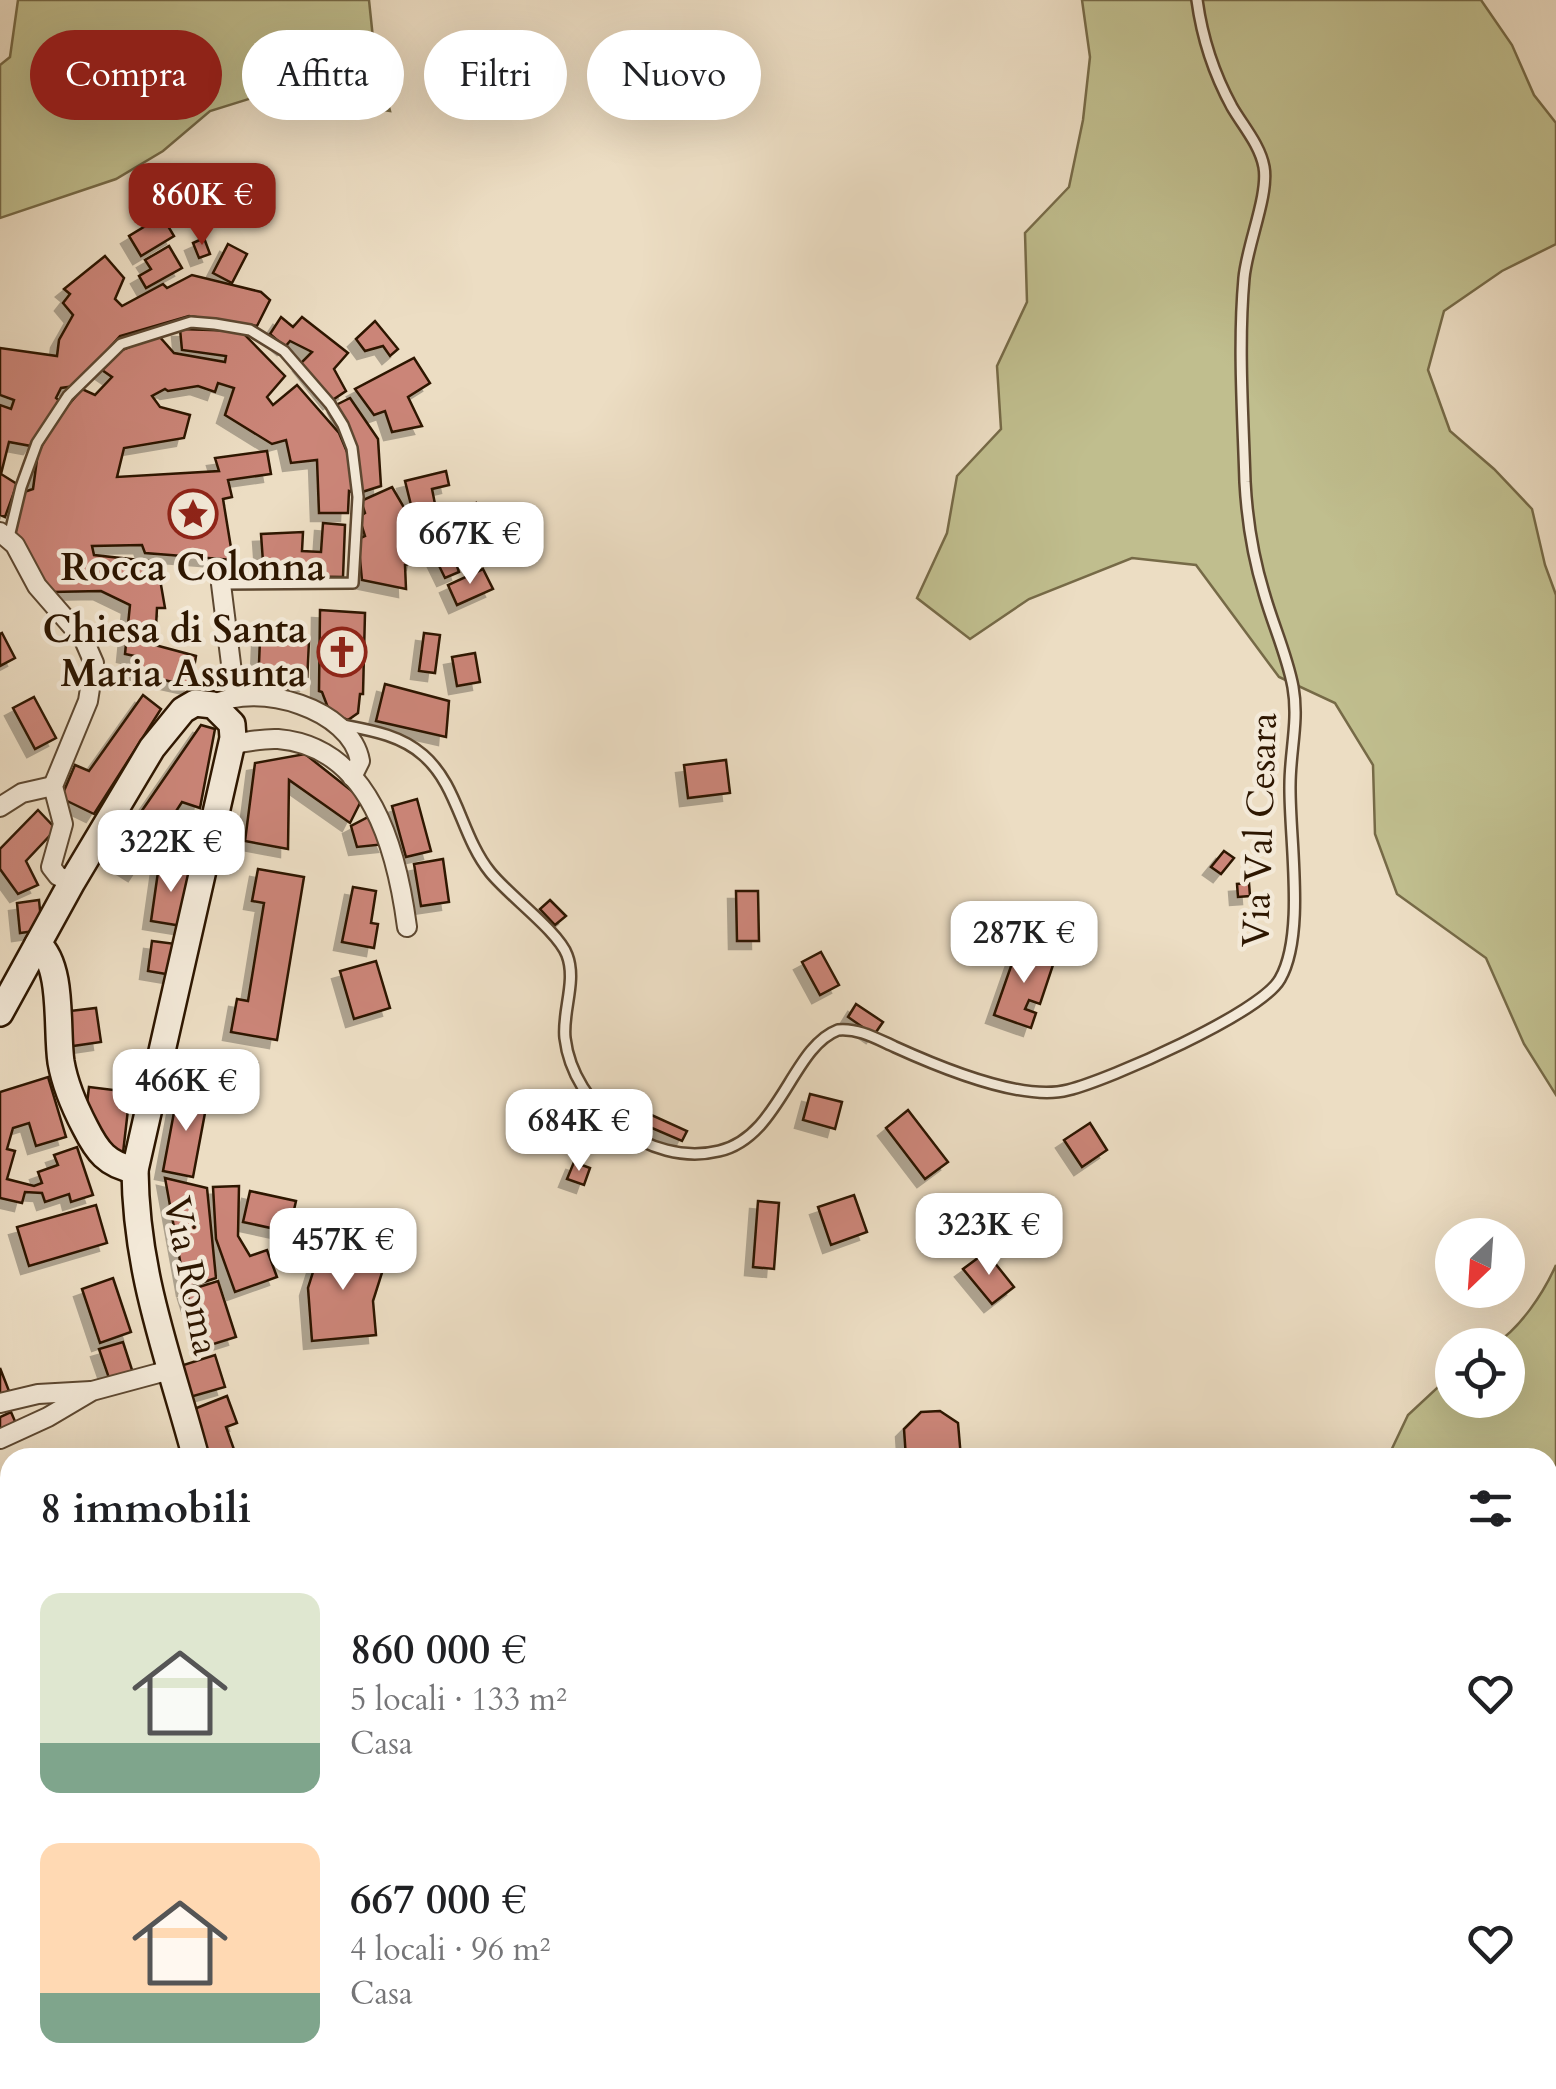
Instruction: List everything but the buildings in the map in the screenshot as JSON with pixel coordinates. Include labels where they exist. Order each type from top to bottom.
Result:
[{"type":"main road","points":[[0,1014],[152,748],[186,707],[224,700],[232,724],[232,744]]},
{"type":"main road","name":"Via Roma","points":[[193,1448],[142,1262],[134,1170],[232,744]]},
{"type":"main road","points":[[38,944],[52,964],[61,1062],[74,1106],[100,1153],[114,1164],[134,1170]]},
{"type":"street","points":[[4,534],[37,586],[84,640],[94,664],[88,702],[53,786],[63,824],[50,867],[72,882]]},
{"type":"street","points":[[221,584],[224,700],[264,694],[284,698],[330,722],[353,740],[358,751],[359,766],[352,777]]},
{"type":"street","points":[[232,744],[267,739],[295,742],[326,754],[352,777],[384,824],[407,927]]},
{"type":"street","points":[[0,807],[14,796],[53,786]]},
{"type":"street","points":[[0,1403],[38,1394],[92,1391],[170,1370]]},
{"type":"street","points":[[0,1439],[48,1418],[92,1391]]},
{"type":"lane","name":"Via Val Cesara","points":[[330,722],[398,738],[425,756],[442,776],[483,862],[568,956],[564,1033],[568,1059],[578,1081],[609,1119],[662,1149],[700,1154],[720,1151],[745,1139],[765,1120],[818,1044],[838,1030],[866,1034],[1015,1090],[1052,1094],[1082,1086],[1186,1041],[1260,1001],[1279,982],[1289,956],[1294,896],[1290,782],[1296,736],[1294,691],[1258,569],[1246,486],[1242,295],[1265,171],[1259,151],[1233,109],[1214,66],[1197,0]]},
{"type":"lane","points":[[4,534],[37,443],[68,396],[121,344],[191,322],[242,328],[284,351],[330,404],[348,437],[358,497],[352,583],[221,584]]},
{"type":"shaded area","points":[[18,0],[369,0],[372,30],[242,30],[242,101],[222,107],[222,30],[30,30],[30,120],[199,120],[163,151],[116,179],[0,218],[0,65],[10,57]]},
{"type":"shaded area","points":[[1082,0],[1481,0],[1512,45],[1534,95],[1556,123],[1556,244],[1502,271],[1444,311],[1428,370],[1450,431],[1532,509],[1556,595],[1556,1095],[1524,1044],[1486,958],[1397,894],[1375,834],[1373,765],[1335,703],[1279,677],[1196,565],[1132,558],[1029,599],[970,639],[917,598],[947,533],[957,476],[1001,429],[997,366],[1027,302],[1025,233],[1069,187],[1083,120],[1090,57]]},
{"type":"shaded area","points":[[1556,1265],[1556,1448],[1392,1448],[1408,1415],[1435,1390],[1435,1418],[1525,1418],[1525,1328],[1514,1328]]},
{"type":"place","name":"Rocca Colonna","points":[[193,514]]},
{"type":"place","name":"Chiesa di Santa Maria Assunta","points":[[342,652]]}]
